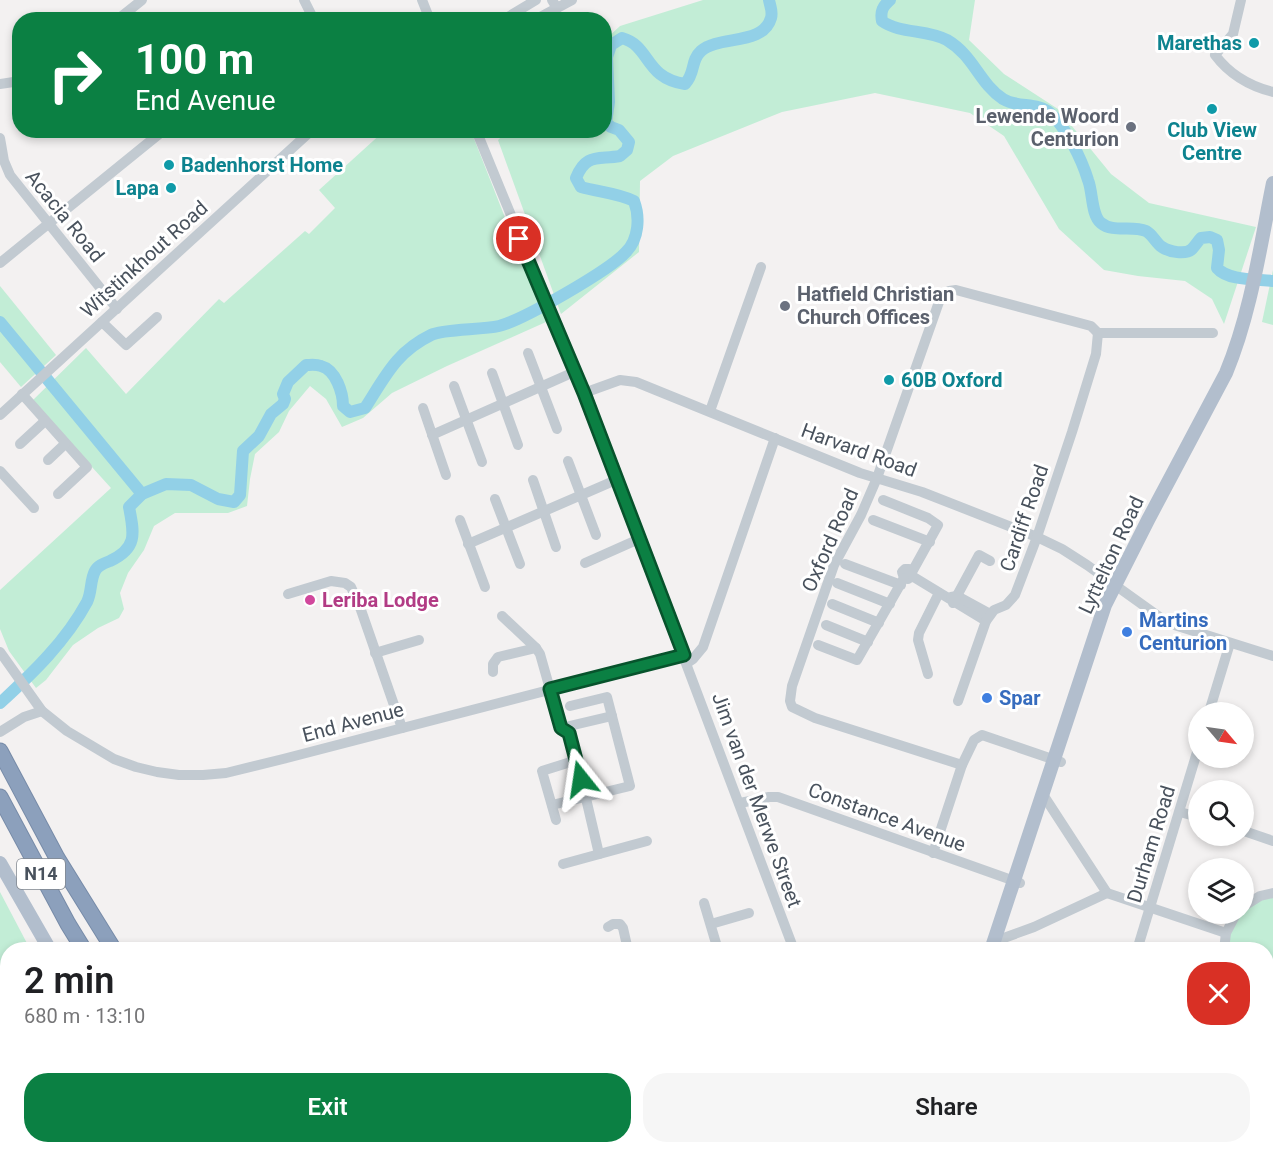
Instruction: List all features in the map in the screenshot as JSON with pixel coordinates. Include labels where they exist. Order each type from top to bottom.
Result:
[{"type":"highway","name":"N14","points":[[0,751],[57,858],[109,942]]},
{"type":"highway","name":"N14","points":[[0,797],[79,942]]},
{"type":"main road","name":"Lyttelton Road","points":[[1001,942],[1045,796],[1118,587],[1234,372],[1251,327],[1273,183]]},
{"type":"main road","name":"Lyttelton Road","points":[[1262,258],[1273,225]]},
{"type":"main road","points":[[0,862],[45,942]]},
{"type":"main road","points":[[0,870],[11,884]]},
{"type":"main road","name":"Lyttelton Road","points":[[994,942],[1017,882]]},
{"type":"street","points":[[127,12],[142,0]]},
{"type":"street","points":[[516,12],[536,0]]},
{"type":"street","points":[[554,4],[572,0]]},
{"type":"street","points":[[1241,0],[1233,34],[1215,55],[1240,79],[1260,89],[1273,92]]},
{"type":"street","name":"Acacia Road","points":[[0,138],[4,160],[10,175],[117,309]]},
{"type":"street","points":[[0,263],[154,138]]},
{"type":"street","name":"Witstinkhout Road","points":[[0,415],[303,138]]},
{"type":"street","name":"Jim van der Merwe Street","points":[[479,138],[584,393],[791,942]]},
{"type":"street","points":[[710,411],[761,267]]},
{"type":"street","name":"Oxford Road","points":[[962,765],[815,718],[792,707],[789,701],[792,686],[829,577],[877,478],[937,307],[944,294],[956,290],[1091,326],[1098,333]]},
{"type":"street","points":[[102,322],[126,345],[157,317]]},
{"type":"street","points":[[1098,333],[1213,333]]},
{"type":"street","name":"Cardiff Road","points":[[988,617],[1016,595],[1038,537],[1096,354],[1098,333]]},
{"type":"street","points":[[528,353],[557,429]]},
{"type":"street","points":[[432,435],[574,372]]},
{"type":"street","points":[[492,374],[518,445]]},
{"type":"street","name":"Harvard Road","points":[[584,393],[614,382],[628,380],[710,411],[850,469],[922,492],[1038,537],[1062,549],[1168,623],[1273,656]]},
{"type":"street","points":[[454,386],[482,462]]},
{"type":"street","points":[[23,393],[87,467],[58,494]]},
{"type":"street","points":[[423,408],[446,475]]},
{"type":"street","points":[[20,444],[45,421]]},
{"type":"street","points":[[685,659],[693,659],[703,647],[775,438]]},
{"type":"street","points":[[48,460],[65,444]]},
{"type":"street","points":[[568,461],[596,534]]},
{"type":"street","points":[[0,471],[34,508]]},
{"type":"street","points":[[532,480],[556,548]]},
{"type":"street","points":[[468,544],[616,480]]},
{"type":"street","points":[[495,499],[520,564]]},
{"type":"street","points":[[818,645],[857,660],[938,528],[937,523],[883,500]]},
{"type":"street","points":[[460,520],[485,587]]},
{"type":"street","points":[[873,520],[930,542]]},
{"type":"street","points":[[585,563],[639,539]]},
{"type":"street","points":[[928,674],[918,640],[919,633],[949,597],[974,552],[990,561]]},
{"type":"street","points":[[845,564],[907,578],[988,617],[958,701]]},
{"type":"street","points":[[288,594],[331,581],[351,587],[362,610],[402,728]]},
{"type":"street","points":[[837,583],[890,604]]},
{"type":"street","points":[[832,604],[879,623]]},
{"type":"street","points":[[502,616],[536,648],[561,728],[569,733],[599,854]]},
{"type":"street","points":[[826,625],[868,642]]},
{"type":"street","points":[[375,653],[419,640]]},
{"type":"street","points":[[1212,702],[1230,643]]},
{"type":"street","points":[[493,672],[493,664],[498,657],[536,648]]},
{"type":"street","points":[[0,652],[42,711],[24,717],[0,732]]},
{"type":"street","name":"End Avenue","points":[[42,711],[67,731],[114,759],[136,767],[178,775],[226,772],[550,689],[685,659]]},
{"type":"street","points":[[552,805],[630,786],[607,697],[570,706]]},
{"type":"street","points":[[561,728],[612,716]]},
{"type":"street","points":[[933,854],[962,765],[971,744],[978,737],[982,735],[990,737],[1057,761]]},
{"type":"street","points":[[556,820],[542,771],[577,760]]},
{"type":"street","name":"Durham Road","points":[[1139,942],[1193,768]]},
{"type":"street","points":[[1045,796],[1107,893],[1226,933]]},
{"type":"street","name":"Constance Avenue","points":[[740,803],[778,797],[1017,882]]},
{"type":"street","points":[[1180,812],[1188,814]]},
{"type":"street","points":[[1254,834],[1273,840]]},
{"type":"street","points":[[563,864],[647,841]]},
{"type":"street","points":[[1004,942],[1107,893]]},
{"type":"street","points":[[1254,900],[1273,893]]},
{"type":"street","points":[[704,903],[716,942]]},
{"type":"street","points":[[711,924],[749,913]]},
{"type":"street","points":[[608,927],[620,924],[626,942]]},
{"type":"street","points":[[1225,942],[1231,924]]},
{"type":"green space","points":[[703,0],[975,0],[969,40],[1004,74],[1058,109],[1111,174],[1149,203],[1256,227],[1224,324],[1212,299],[1185,281],[1104,270],[1059,229],[1004,136],[970,113],[875,93],[782,112],[673,156],[640,181],[639,252],[561,314],[498,140],[500,138],[612,138],[612,33],[620,26]]},
{"type":"green space","points":[[376,138],[474,138],[546,322],[392,393],[363,418],[342,427],[326,399],[310,386],[289,411],[279,432],[255,454],[247,506],[228,513],[175,513],[154,526],[144,550],[128,573],[120,593],[124,609],[119,618],[98,628],[73,645],[46,680],[36,688],[9,651],[0,629],[0,590],[111,488],[32,401],[86,348],[126,394],[219,299],[224,303],[305,231],[309,234],[335,208],[319,190]]},
{"type":"green space","points":[[1273,270],[1273,325],[1262,322]]},
{"type":"green space","points":[[0,286],[56,355],[21,387],[0,362]]},
{"type":"green space","points":[[0,892],[26,942],[0,942]]},
{"type":"green space","points":[[1273,896],[1273,942],[1228,942],[1235,924],[1254,924],[1254,903]]},
{"type":"waterway","points":[[612,44],[622,38],[631,42],[662,75],[672,81],[685,84],[691,75],[695,59],[701,51],[718,43],[750,37],[766,27],[772,15],[769,0]]},
{"type":"waterway","points":[[890,0],[881,14],[882,21],[897,28],[931,34],[947,40],[964,54],[988,85],[1003,99],[1040,107],[1056,119],[1073,144],[1082,163],[1090,185],[1095,215],[1101,223],[1111,228],[1141,229],[1151,235],[1162,247],[1177,252],[1189,251],[1201,238],[1210,237],[1217,240],[1219,250],[1217,268],[1222,272],[1235,277],[1273,281]]},
{"type":"waterway","points":[[0,703],[36,668],[69,630],[87,602],[96,569],[119,556],[130,545],[133,532],[129,507],[142,494],[166,484],[191,485],[218,499],[234,502],[240,495],[243,451],[259,436],[271,414],[283,404],[285,399],[283,394],[288,382],[306,365],[319,365],[331,372],[340,389],[343,406],[350,412],[365,408],[392,366],[419,342],[437,333],[499,326],[511,322],[585,282],[626,252],[634,241],[637,228],[634,201],[615,194],[581,187],[576,178],[589,161],[620,156],[627,150],[629,142],[619,130],[612,127]]},
{"type":"waterway","points":[[0,322],[142,494]]},
{"type":"place","name":"Marethas","points":[[1254,43]]},
{"type":"place","name":"Club View Centre","points":[[1212,109]]},
{"type":"place","name":"Lewende Woord Centurion","points":[[1131,127]]},
{"type":"place","name":"Badenhorst Home","points":[[169,165]]},
{"type":"place","name":"Lapa","points":[[171,188]]},
{"type":"place","name":"Hatfield Christian Church Offices","points":[[785,306]]},
{"type":"place","name":"60B Oxford","points":[[889,380]]},
{"type":"place","name":"Leriba Lodge","points":[[310,600]]},
{"type":"place","name":"Martins Centurion","points":[[1127,632]]},
{"type":"place","name":"Spar","points":[[987,698]]},
{"type":"route","points":[[519,239],[584,393],[684,655],[550,689],[561,728],[569,733],[581,779]]}]
